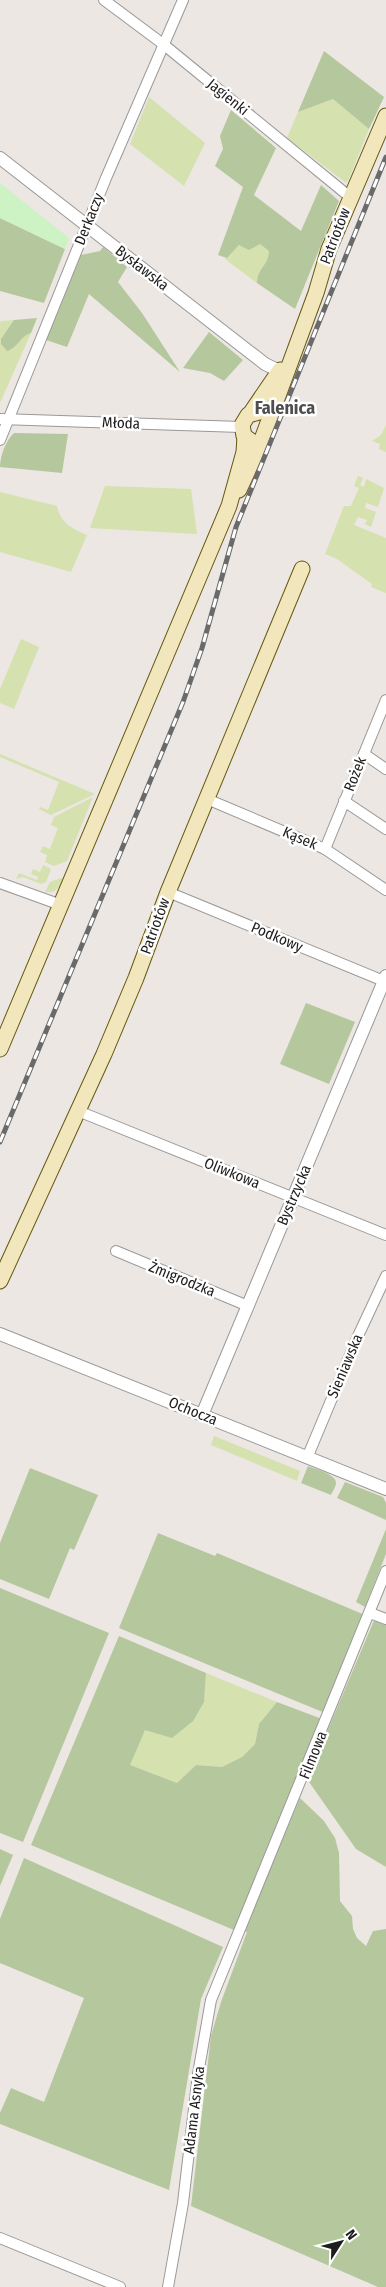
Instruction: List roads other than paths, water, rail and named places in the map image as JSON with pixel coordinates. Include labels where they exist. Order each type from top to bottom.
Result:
[{"type":"main road","name":"Patriotów","points":[[0,1049],[229,506],[244,452],[245,426],[291,358],[316,293],[322,269],[350,198],[386,116]]},
{"type":"main road","name":"Patriotów","points":[[229,506],[246,479],[261,442],[282,373]]},
{"type":"main road","points":[[261,442],[254,443],[245,426],[259,412],[269,418]]},
{"type":"main road","name":"Patriotów","points":[[0,1281],[78,1111],[136,978],[168,892],[302,569]]},
{"type":"street","name":"Jagienki","points":[[104,0],[163,44],[350,198]]},
{"type":"street","name":"Derkaczy","points":[[0,440],[4,419],[183,0]]},
{"type":"street","name":"Bysławska","points":[[0,158],[265,364],[282,373]]},
{"type":"street","name":"Młoda","points":[[4,419],[245,426]]},
{"type":"street","name":"Rożek","points":[[326,849],[344,801],[385,705]]},
{"type":"street","points":[[364,754],[386,769]]},
{"type":"street","name":"Kąsek","points":[[207,799],[326,849],[386,890]]},
{"type":"street","points":[[344,801],[386,829]]},
{"type":"street","points":[[0,883],[61,905]]},
{"type":"street","name":"Podkowy","points":[[168,892],[385,980]]},
{"type":"street","name":"Bystrzycka","points":[[202,1415],[385,980]]},
{"type":"street","name":"Oliwkowa","points":[[78,1111],[386,1235]]},
{"type":"street","name":"Żmigrodzka","points":[[116,1251],[248,1306]]},
{"type":"street","name":"Sieniawska","points":[[307,1458],[358,1336],[386,1276]]},
{"type":"street","name":"Ochocza","points":[[0,1334],[386,1489]]},
{"type":"street","name":"Filmowa","points":[[236,1936],[386,1571]]},
{"type":"street","points":[[370,1613],[386,1619]]},
{"type":"street","name":"Adama Asnyka","points":[[168,2287],[183,2203],[205,2028],[211,2000],[236,1936]]},
{"type":"street","points":[[0,2238],[120,2287]]},
{"type":"railway","points":[[0,1142],[183,702],[202,648],[236,527],[386,157]]},
{"type":"district","name":"Falenica","points":[[285,408]]}]
